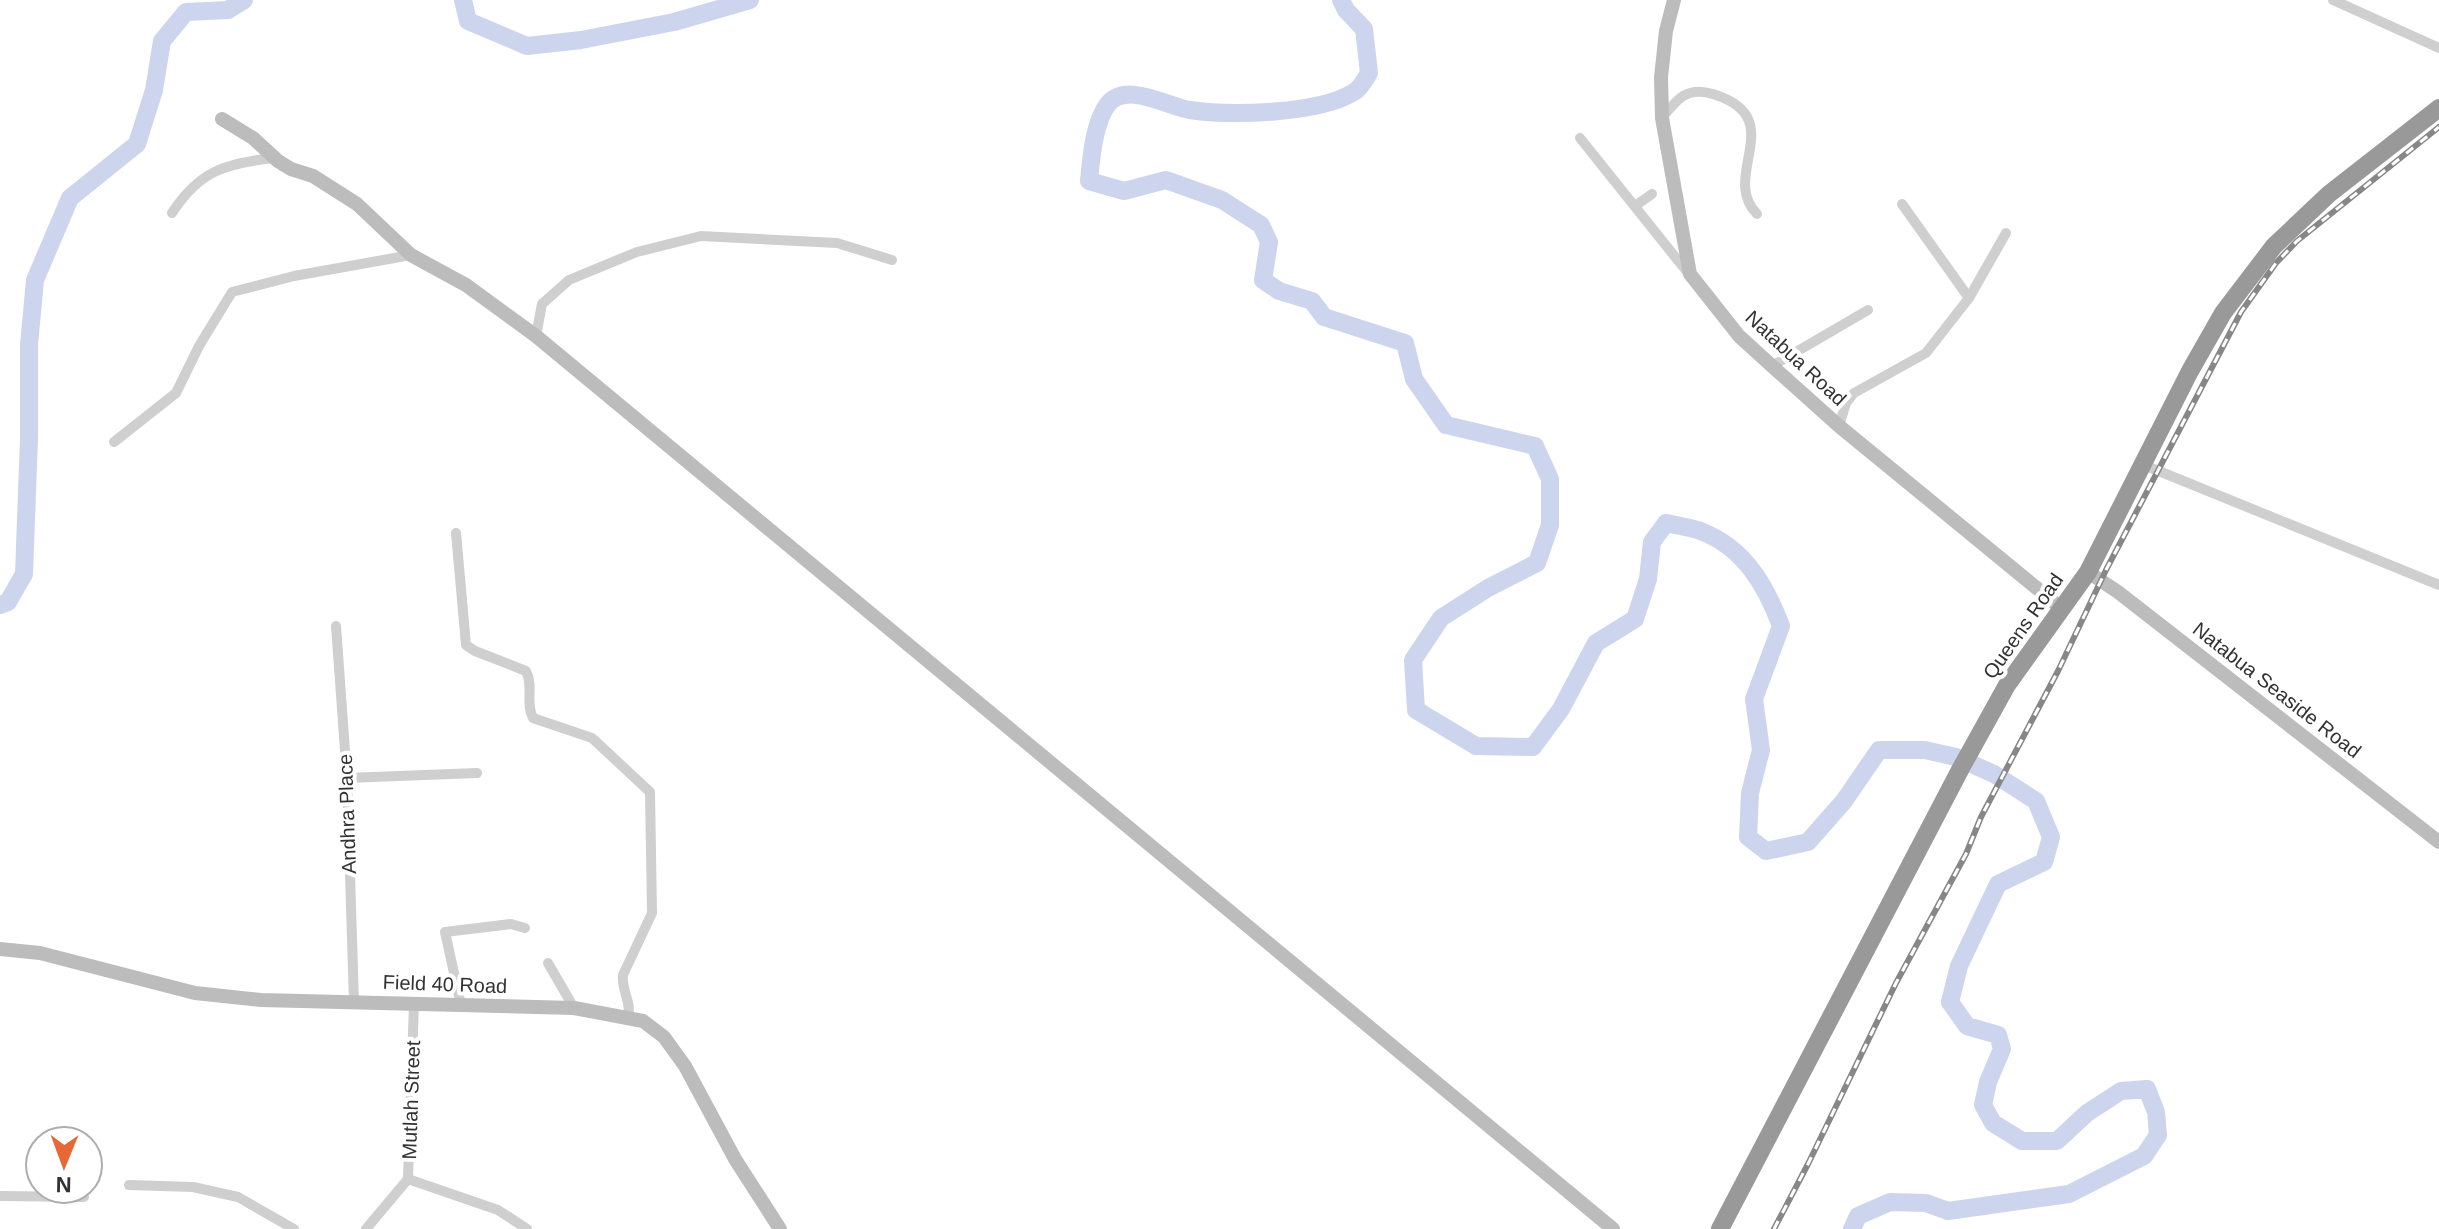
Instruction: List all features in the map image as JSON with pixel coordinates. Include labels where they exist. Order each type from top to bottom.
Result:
[{"type":"highway","name":"Queens Road","points":[[1720,1229],[1961,768],[2007,685],[2088,572],[2190,371],[2223,313],[2274,246],[2329,194],[2439,108]]},
{"type":"street","name":"Natabua Road","points":[[1674,0],[1666,31],[1661,77],[1662,118],[1690,274],[1739,336],[1772,366],[1839,426],[2061,608]]},
{"type":"street","points":[[2333,0],[2439,48]]},
{"type":"street","points":[[1662,118],[1679,96],[1691,91],[1713,94],[1734,104],[1748,116],[1753,132],[1747,160],[1747,196],[1757,214]]},
{"type":"street","points":[[222,119],[253,138],[291,169],[313,176],[357,204],[411,255],[466,285],[536,336],[1613,1229]]},
{"type":"street","points":[[1580,138],[1690,274]]},
{"type":"street","points":[[172,213],[185,193],[204,176],[235,164],[274,158]]},
{"type":"street","points":[[1635,206],[1652,194]]},
{"type":"street","points":[[1902,204],[1969,298]]},
{"type":"street","points":[[1839,426],[1846,403],[1854,393],[1926,353],[1969,298],[2006,233]]},
{"type":"street","points":[[536,336],[542,304],[569,280],[637,252],[701,236],[837,243],[892,260]]},
{"type":"street","points":[[114,442],[176,393],[199,346],[232,292],[294,276],[411,255]]},
{"type":"street","points":[[1772,366],[1868,310]]},
{"type":"street","points":[[2144,465],[2439,585]]},
{"type":"street","points":[[456,533],[466,645],[526,671],[530,681],[529,705],[533,718],[592,738],[650,792],[652,913],[623,975],[622,984],[630,1011],[628,1017]]},
{"type":"street","name":"Natabua Seaside Road","points":[[2088,572],[2118,592],[2439,842]]},
{"type":"street","name":"Andhra Place","points":[[336,626],[347,778],[354,1002]]},
{"type":"street","points":[[347,778],[477,773]]},
{"type":"street","points":[[461,1005],[445,932],[511,924],[525,928]]},
{"type":"street","name":"Field 40 Road","points":[[0,949],[40,953],[195,993],[261,1000],[574,1008],[643,1021],[664,1037],[678,1056],[735,1159],[780,1229]]},
{"type":"street","points":[[548,963],[574,1008]]},
{"type":"street","name":"Mutlah Street","points":[[366,1229],[408,1179],[414,1003]]},
{"type":"street","points":[[408,1179],[498,1210],[527,1229]]},
{"type":"street","points":[[129,1185],[193,1187],[238,1197],[294,1229]]},
{"type":"street","points":[[0,1196],[24,1196]]},
{"type":"waterway","points":[[0,605],[8,602],[24,574],[29,345],[35,280],[70,198],[137,144],[154,90],[162,41],[186,12],[228,10],[244,0]]},
{"type":"waterway","points":[[463,0],[468,21],[527,46],[581,40],[674,22],[750,0]]},
{"type":"waterway","points":[[1341,0],[1364,29],[1369,73],[1356,90],[1319,105],[1251,113],[1190,110],[1136,95],[1116,98],[1108,104],[1099,121],[1089,181],[1124,191],[1166,180],[1222,200],[1261,225],[1269,242],[1263,280],[1279,291],[1312,301],[1324,317],[1405,343],[1414,379],[1446,425],[1535,446],[1550,479],[1550,525],[1537,563],[1488,588],[1441,618],[1413,660],[1416,710],[1476,746],[1533,747],[1561,709],[1596,643],[1635,619],[1648,579],[1652,542],[1666,523],[1699,530],[1731,548],[1761,583],[1781,626],[1754,699],[1761,750],[1750,793],[1748,837],[1766,851],[1808,842],[1844,801],[1879,750],[1925,750],[1956,757],[1994,774],[2036,801],[2051,837],[2044,862],[1998,884],[1959,966],[1950,1002],[1967,1026],[1998,1035],[2002,1049],[1988,1082],[1983,1105],[1993,1123],[2022,1141],[2057,1141],[2087,1113],[2121,1091],[2147,1089],[2156,1112],[2158,1135],[2144,1156],[2069,1194],[1948,1211],[1926,1203],[1890,1202],[1858,1216],[1852,1229]]},
{"type":"railway","points":[[1774,1229],[1896,983],[1966,854],[1981,817],[2058,671],[2106,570],[2241,312],[2276,263],[2297,241],[2439,127]]}]
